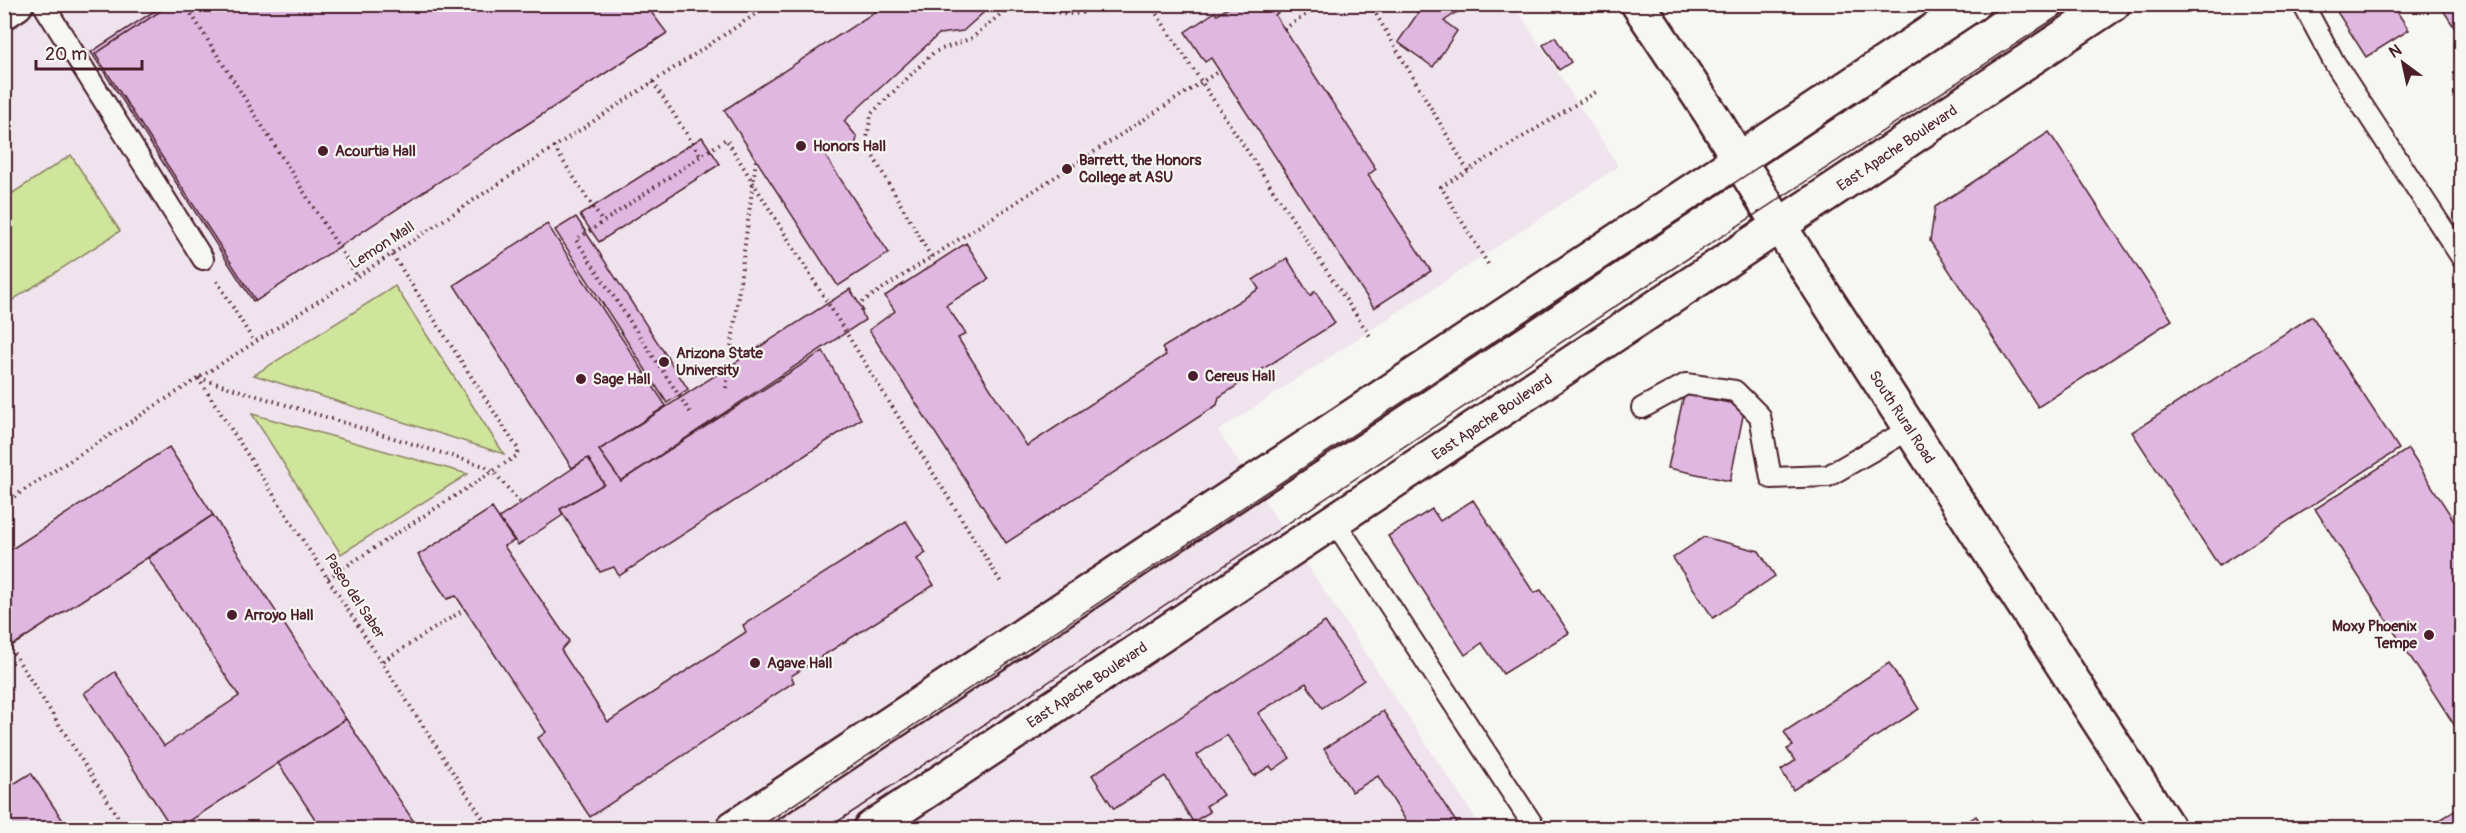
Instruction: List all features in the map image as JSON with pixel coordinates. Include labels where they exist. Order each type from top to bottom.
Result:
[{"type":"main road","points":[[4,12],[16,4]]},
{"type":"main road","name":"South Rural Road","points":[[1638,4],[1740,158],[1780,227],[2168,828]]},
{"type":"main road","points":[[733,828],[1275,471],[1973,4]]},
{"type":"main road","name":"East Apache Boulevard","points":[[871,828],[2113,4]]},
{"type":"lane","points":[[43,4],[203,259]]},
{"type":"lane","points":[[2303,4],[2334,62],[2462,258]]},
{"type":"lane","points":[[1642,408],[1686,384],[1735,391],[1760,416],[1771,478],[1828,476],[1910,429]]},
{"type":"lane","points":[[1335,522],[1535,828]]},
{"type":"path","points":[[185,4],[357,276]]},
{"type":"path","name":"Lemon Mall","points":[[4,503],[392,254],[771,4]]},
{"type":"path","points":[[931,257],[866,144],[871,114],[934,52],[972,38],[1013,4]]},
{"type":"path","points":[[1029,4],[1062,15],[1091,11],[1097,4]]},
{"type":"path","points":[[1150,4],[1204,82],[1372,339]]},
{"type":"path","points":[[1284,28],[1322,4]]},
{"type":"path","points":[[1370,4],[1468,171]]},
{"type":"path","points":[[861,302],[1219,71]]},
{"type":"path","points":[[653,82],[701,156]]},
{"type":"path","points":[[1488,264],[1441,187],[1596,92]]},
{"type":"path","points":[[690,412],[576,240],[726,139],[1002,584]]},
{"type":"path","points":[[554,147],[602,221]]},
{"type":"path","points":[[726,388],[756,160]]},
{"type":"path","points":[[328,578],[518,455],[518,449],[392,254]]},
{"type":"path","points":[[203,259],[254,342]]},
{"type":"path","points":[[198,378],[484,466],[494,472],[520,503]]},
{"type":"path","name":"Paseo del Saber","points":[[198,378],[489,828]]},
{"type":"path","points":[[383,661],[465,609]]},
{"type":"path","points":[[4,638],[125,828]]},
{"type":"shaded area","name":"Arizona State University","points":[[5,5],[1514,5],[1617,164],[1616,168],[1218,431],[1482,828],[5,828]]},
{"type":"green space","points":[[71,155],[120,231],[5,305],[5,198]]},
{"type":"green space","points":[[395,286],[504,454],[254,375]]},
{"type":"green space","points":[[252,414],[468,474],[341,554]]},
{"type":"building","name":"Acourtia Hall","points":[[165,4],[637,4],[659,38],[253,301],[91,52]]},
{"type":"building","name":"Acourtia Hall","points":[[171,4],[645,4],[667,33],[256,301],[95,54]]},
{"type":"building","name":"Honors Hall","points":[[887,4],[993,4],[963,31],[939,34],[844,121],[857,137],[855,148],[846,155],[834,154],[830,150],[824,154],[889,253],[838,286],[724,110]]},
{"type":"building","points":[[1225,4],[1291,4],[1275,15],[1376,169],[1368,175],[1431,271],[1374,308],[1211,58],[1205,62],[1185,32],[1215,12],[1217,15],[1228,8]]},
{"type":"building","points":[[1411,4],[1469,4],[1444,21],[1457,31],[1433,67],[1398,42],[1418,13]]},
{"type":"building","points":[[2332,4],[2392,4],[2409,30],[2366,57]]},
{"type":"building","points":[[2439,4],[2462,4],[2462,39]]},
{"type":"building","points":[[1555,37],[1571,62],[1559,70],[1543,45]]},
{"type":"building","points":[[2049,132],[2172,320],[2038,407],[1930,241],[1935,207]]},
{"type":"building","points":[[702,137],[720,164],[599,242],[580,215]]},
{"type":"building","points":[[576,217],[688,389],[667,403],[555,230]]},
{"type":"building","name":"Sage Hall","points":[[547,224],[666,406],[599,450],[621,481],[823,351],[861,419],[619,576],[614,567],[600,572],[560,509],[604,484],[588,458],[572,468],[454,285]]},
{"type":"building","name":"Cereus Hall","points":[[966,243],[989,279],[946,305],[966,334],[958,338],[1027,446],[1166,355],[1162,348],[1259,289],[1253,280],[1287,258],[1310,296],[1315,291],[1335,323],[1219,397],[1217,405],[1006,543],[869,330],[895,311],[885,296]]},
{"type":"building","points":[[850,289],[863,310],[861,310],[865,320],[621,481],[599,450]]},
{"type":"building","points":[[2312,316],[2399,449],[2219,566],[2132,432]]},
{"type":"building","points":[[1684,394],[1745,406],[1730,481],[1668,468]]},
{"type":"building","points":[[169,447],[213,515],[4,651],[4,554]]},
{"type":"building","name":"Moxy Phoenix Tempe","points":[[2408,449],[2462,533],[2462,737],[2315,509]]},
{"type":"building","points":[[588,458],[604,484],[560,509],[563,515],[518,545],[499,518]]},
{"type":"building","points":[[1473,500],[1534,593],[1541,590],[1569,633],[1503,674],[1482,643],[1465,655],[1388,536],[1432,509],[1440,521]]},
{"type":"building","name":"Agave Hall","points":[[492,508],[514,541],[504,546],[569,641],[561,650],[608,722],[746,632],[743,625],[906,521],[926,553],[917,559],[934,585],[791,676],[794,682],[590,817],[538,738],[546,732],[456,596],[447,599],[418,555]]},
{"type":"building","name":"Arroyo Hall","points":[[213,515],[346,719],[179,828],[172,828],[84,693],[115,672],[164,746],[239,696],[148,558]]},
{"type":"building","points":[[1704,537],[1759,551],[1775,576],[1713,618],[1673,558]]},
{"type":"building","points":[[1325,622],[1364,680],[1322,708],[1306,683],[1258,713],[1290,758],[1273,770],[1270,766],[1254,776],[1227,735],[1197,755],[1223,795],[1206,806],[1210,812],[1193,822],[1165,776],[1114,809],[1092,775]]},
{"type":"building","points":[[1889,663],[1919,709],[1793,790],[1781,770],[1795,761],[1787,749],[1793,746],[1784,732]]},
{"type":"building","points":[[1383,711],[1460,828],[1401,828],[1408,824],[1378,776],[1352,792],[1324,749]]},
{"type":"building","points":[[346,719],[418,828],[321,828],[278,763]]},
{"type":"building","points":[[31,773],[68,828],[4,828],[4,790]]},
{"type":"building","points":[[2462,806],[2462,828],[2427,828]]},
{"type":"building","points":[[1976,816],[1984,828],[1958,828]]},
{"type":"tram line","points":[[758,828],[2005,4]]},
{"type":"tram line","points":[[828,828],[1678,265],[2077,4]]},
{"type":"place","name":"Honors Hall","points":[[801,146]]},
{"type":"place","name":"Acourtia Hall","points":[[323,151]]},
{"type":"place","name":"Barrett, the Honors College at ASU","points":[[1067,169]]},
{"type":"place","name":"Arizona State University","points":[[664,362]]},
{"type":"place","name":"Cereus Hall","points":[[1193,376]]},
{"type":"place","name":"Sage Hall","points":[[581,379]]},
{"type":"place","name":"Arroyo Hall","points":[[232,615]]},
{"type":"place","name":"Moxy Phoenix Tempe","points":[[2429,635]]},
{"type":"place","name":"Agave Hall","points":[[755,663]]}]
